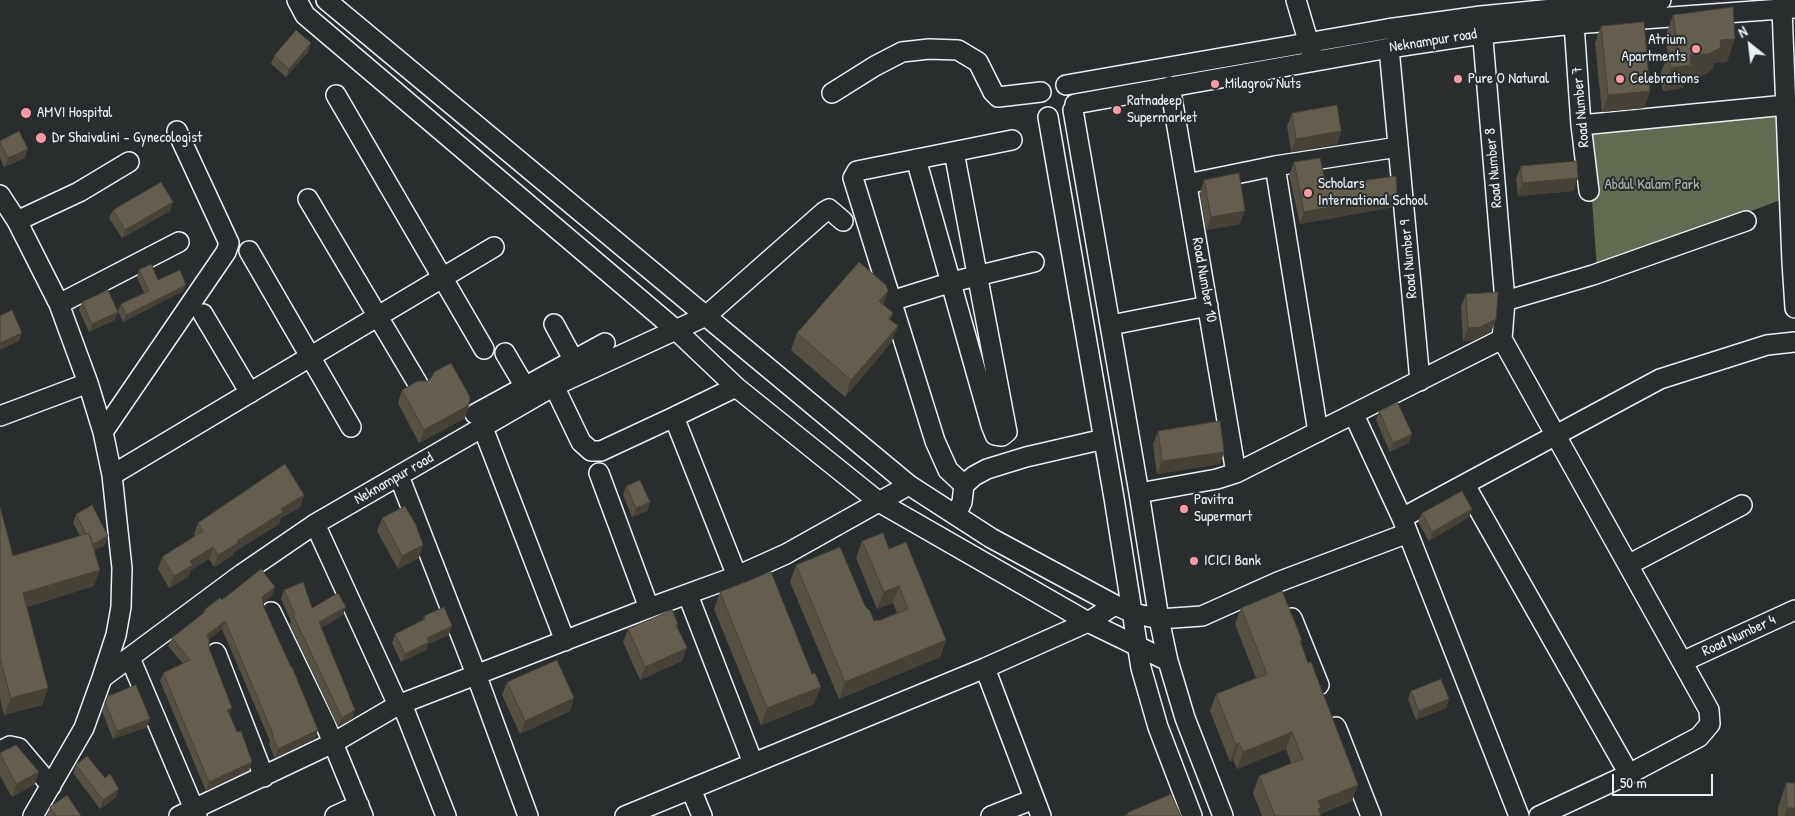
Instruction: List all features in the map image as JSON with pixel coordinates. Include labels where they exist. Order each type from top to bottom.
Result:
[{"type":"street","points":[[297,0],[305,15],[676,330],[736,386],[879,502],[1088,622],[1168,661]]},
{"type":"street","points":[[326,0],[909,485],[991,538],[1133,613],[1159,619],[1202,616],[1405,526],[1465,485],[1660,379],[1767,345],[1795,342]]},
{"type":"street","points":[[1296,0],[1314,62]]},
{"type":"street","name":"Neknampur road","points":[[1074,107],[1170,86],[1389,48],[1482,25],[1572,7],[1655,0]]},
{"type":"street","points":[[1788,9],[1786,105],[1795,308]]},
{"type":"street","name":"Neknampur road","points":[[1066,85],[1387,29],[1574,24],[1788,9]]},
{"type":"street","name":"Road Number 7","points":[[1574,24],[1581,126],[1588,191]]},
{"type":"street","name":"Road Number 8","points":[[1482,25],[1505,301],[1502,339]]},
{"type":"street","name":"Road Number 9","points":[[1389,48],[1420,381]]},
{"type":"street","points":[[832,94],[874,66],[902,52],[929,49],[958,50],[978,62],[998,96],[1041,92]]},
{"type":"street","points":[[1074,107],[1068,116],[1062,119],[1055,120],[1048,117],[1042,113],[1039,106],[1041,92],[1052,84],[1060,83],[1072,90],[1075,96],[1074,107],[1159,619],[1168,661],[1185,718],[1223,816]]},
{"type":"street","name":"Road Number 10","points":[[1170,86],[1236,474]]},
{"type":"street","points":[[336,96],[484,349]]},
{"type":"street","points":[[1581,126],[1786,105]]},
{"type":"street","points":[[1048,117],[1104,439],[1141,668],[1158,728],[1192,816]]},
{"type":"street","points":[[103,432],[226,252],[229,243],[177,131]]},
{"type":"street","points":[[964,485],[948,470],[935,441],[853,178],[857,171],[1012,140]]},
{"type":"street","points":[[1187,184],[1275,166],[1398,147]]},
{"type":"street","points":[[916,159],[991,425],[995,435],[1002,436],[1007,432],[954,152]]},
{"type":"street","points":[[33,816],[84,728],[102,678],[116,635],[121,607],[122,568],[112,475],[103,432],[88,382],[59,304],[6,208],[79,192],[129,162]]},
{"type":"street","points":[[1275,166],[1318,432]]},
{"type":"street","points":[[308,199],[418,384]]},
{"type":"street","name":"Neknampur road","points":[[102,678],[242,574],[315,524],[399,476],[479,421],[528,393],[554,386],[577,367],[676,330],[706,316],[824,212],[829,210],[843,221]]},
{"type":"street","points":[[1505,301],[1593,275],[1746,221]]},
{"type":"street","points":[[59,304],[179,242]]},
{"type":"street","points":[[112,475],[494,247]]},
{"type":"street","points":[[249,251],[351,427]]},
{"type":"street","points":[[891,302],[952,282],[1034,262]]},
{"type":"street","points":[[1111,325],[1208,306]]},
{"type":"street","points":[[203,314],[250,392]]},
{"type":"street","points":[[554,324],[577,367]]},
{"type":"street","points":[[1139,493],[1236,474],[1502,339],[1709,710],[1710,724],[1699,737],[1629,774],[1539,816]]},
{"type":"street","points":[[505,353],[528,393],[577,367],[605,343]]},
{"type":"street","points":[[0,416],[88,382]]},
{"type":"street","points":[[554,386],[581,442],[591,451],[601,451],[736,386]]},
{"type":"street","points":[[1354,415],[1405,526],[1520,816]]},
{"type":"street","points":[[674,417],[737,576]]},
{"type":"street","points":[[479,421],[564,641]]},
{"type":"street","points":[[956,515],[962,502],[964,485],[974,476],[987,469],[1026,457],[1104,439]]},
{"type":"street","points":[[599,473],[649,608]]},
{"type":"street","points":[[399,476],[476,674],[528,816]]},
{"type":"street","points":[[130,658],[190,814],[333,743],[400,704],[737,576],[786,554],[835,537],[879,502],[909,485]]},
{"type":"street","points":[[1465,485],[1629,774]]},
{"type":"street","points":[[1628,565],[1742,505]]},
{"type":"street","points":[[315,524],[400,704],[446,816]]},
{"type":"street","points":[[1278,582],[1372,816]]},
{"type":"street","points":[[688,595],[753,763]]},
{"type":"street","points":[[625,816],[985,668],[1088,622],[1115,605]]},
{"type":"street","name":"Road Number 4","points":[[1682,662],[1795,610]]},
{"type":"street","points":[[270,612],[333,743],[361,811],[335,816]]},
{"type":"street","points":[[216,653],[264,777]]},
{"type":"street","points":[[985,668],[1037,808],[991,816]]},
{"type":"street","points":[[0,752],[10,746],[19,748],[51,786]]},
{"type":"street","points":[[691,789],[702,816]]},
{"type":"green space","name":"Abdul Kalam Park","points":[[1780,112],[1783,199],[1597,269],[1587,131]]},
{"type":"building","points":[[1733,7],[1735,39],[1721,40],[1720,48],[1708,54],[1690,55],[1691,65],[1671,68],[1668,53],[1678,51],[1673,15]]},
{"type":"building","points":[[1644,22],[1650,91],[1608,95],[1601,26]]},
{"type":"building","points":[[296,30],[311,43],[289,69],[274,56]]},
{"type":"building","points":[[1337,105],[1341,131],[1296,139],[1292,113]]},
{"type":"building","points":[[19,131],[28,149],[8,158],[0,141]]},
{"type":"building","points":[[1320,158],[1324,176],[1333,185],[1396,176],[1397,195],[1304,212],[1294,162]]},
{"type":"building","points":[[1577,161],[1578,178],[1522,183],[1521,166]]},
{"type":"building","points":[[1239,173],[1245,211],[1211,217],[1204,180]]},
{"type":"building","points":[[161,182],[173,202],[125,230],[113,210]]},
{"type":"building","points":[[859,262],[886,285],[888,291],[879,301],[893,313],[888,318],[898,326],[851,380],[797,333]]},
{"type":"building","points":[[151,264],[158,280],[180,270],[186,285],[126,315],[121,304],[149,291],[139,270]]},
{"type":"building","points":[[108,290],[118,312],[92,324],[82,302]]},
{"type":"building","points":[[1498,292],[1496,319],[1480,327],[1468,328],[1466,294]]},
{"type":"building","points":[[12,310],[22,333],[0,343],[0,316]]},
{"type":"building","points":[[451,363],[470,397],[469,405],[424,430],[402,390],[418,381],[428,381],[434,372]]},
{"type":"building","points":[[1398,403],[1412,434],[1393,443],[1379,411]]},
{"type":"building","points":[[1220,421],[1224,452],[1162,461],[1158,431]]},
{"type":"building","points":[[285,464],[304,495],[281,509],[283,512],[237,541],[238,543],[218,555],[213,547],[190,561],[193,565],[174,576],[162,557],[203,531],[198,523]]},
{"type":"building","points":[[640,480],[650,502],[636,508],[626,486]]},
{"type":"building","points":[[1462,491],[1472,509],[1432,532],[1422,513]]},
{"type":"building","points":[[92,505],[108,536],[93,544],[89,533],[86,534],[76,514]]},
{"type":"building","points":[[405,506],[416,525],[423,545],[402,556],[382,518]]},
{"type":"building","points":[[0,507],[13,556],[89,533],[100,570],[23,593],[48,688],[11,698],[0,659]]},
{"type":"building","points":[[883,533],[889,549],[906,542],[946,640],[845,682],[796,565],[840,547],[865,606],[870,611],[874,621],[878,621],[908,609],[899,586],[884,592],[862,541]]},
{"type":"building","points":[[261,569],[275,587],[262,597],[264,608],[292,667],[318,730],[278,749],[225,621],[207,635],[209,648],[232,708],[227,710],[237,732],[241,731],[252,762],[209,782],[163,673],[190,660],[172,638],[206,611],[204,610],[220,598],[222,600]]},
{"type":"building","points":[[771,572],[812,674],[815,673],[821,687],[767,708],[720,592]]},
{"type":"building","points":[[303,582],[312,608],[338,593],[346,607],[319,622],[355,710],[342,718],[293,615],[295,614],[284,590]]},
{"type":"building","points":[[1282,591],[1302,640],[1300,641],[1308,663],[1311,662],[1358,785],[1318,801],[1321,808],[1318,809],[1321,816],[1275,816],[1259,776],[1303,759],[1292,732],[1243,752],[1239,743],[1236,745],[1216,694],[1267,674],[1241,608]]},
{"type":"building","points":[[444,607],[452,626],[427,638],[429,642],[405,654],[395,634],[425,619],[424,616]]},
{"type":"building","points":[[672,610],[678,624],[676,625],[687,648],[645,667],[628,629]]},
{"type":"building","points":[[557,660],[574,698],[525,721],[507,682]]},
{"type":"building","points":[[1441,679],[1449,699],[1419,711],[1411,691]]},
{"type":"building","points":[[136,685],[150,719],[117,731],[105,702],[108,696]]},
{"type":"building","points":[[16,745],[39,772],[16,784],[0,753]]},
{"type":"building","points":[[87,756],[105,778],[110,774],[119,789],[103,800],[76,765]]},
{"type":"building","points":[[1786,783],[1795,783],[1795,808],[1787,808]]},
{"type":"building","points":[[1171,794],[1181,816],[1124,816],[1127,813]]},
{"type":"building","points":[[67,795],[81,816],[56,816],[50,807]]},
{"type":"place","name":"Atrium Apartments","points":[[1696,49]]},
{"type":"place","name":"Pure O Natural","points":[[1458,79]]},
{"type":"place","name":"Celebrations","points":[[1620,79]]},
{"type":"place","name":"Milagrow Nuts","points":[[1215,84]]},
{"type":"place","name":"Ratnadeep Supermarket","points":[[1117,110]]},
{"type":"place","name":"AMVI Hospital","points":[[26,113]]},
{"type":"place","name":"Dr Shaivalini - Gynecologist","points":[[41,138]]},
{"type":"place","name":"Scholars International School","points":[[1308,193]]},
{"type":"place","name":"Pavitra Supermart","points":[[1184,509]]},
{"type":"place","name":"ICICI Bank","points":[[1194,561]]}]
